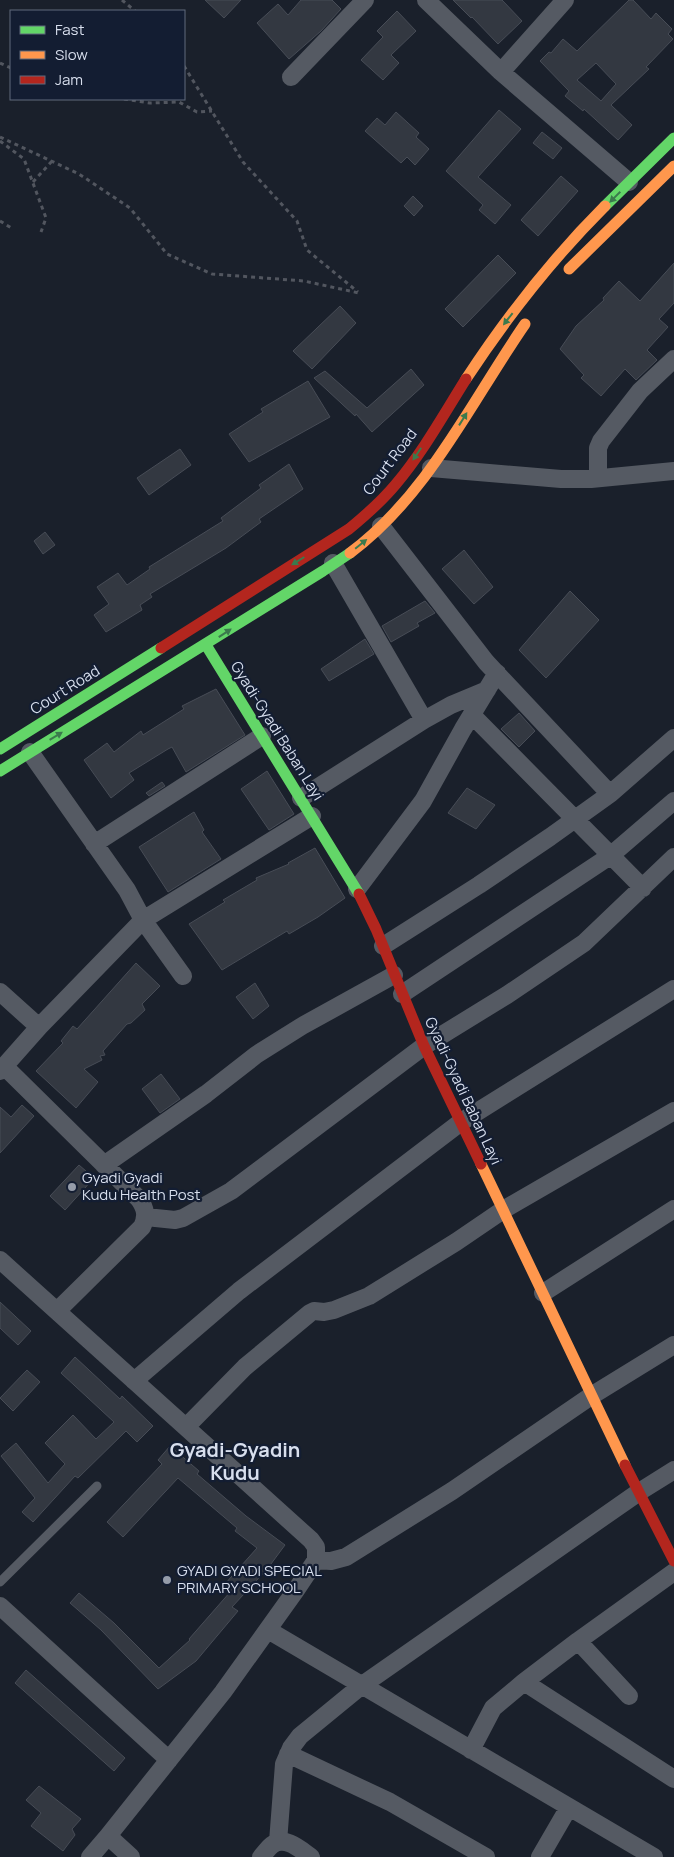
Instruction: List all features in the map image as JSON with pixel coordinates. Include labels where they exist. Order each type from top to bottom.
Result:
[{"type":"main road","name":"Court Road","points":[[0,749],[349,529],[376,506],[397,483],[417,455],[487,347],[552,264],[582,229],[674,138]]},
{"type":"main road","points":[[560,280],[600,237],[674,166]]},
{"type":"main road","points":[[0,771],[206,645],[349,553],[381,526],[431,468],[507,348],[532,314]]},
{"type":"main road","name":"Gyadi-Gyadi Baban Layi","points":[[206,645],[357,889],[383,946],[424,1046],[542,1293],[674,1561]]},
{"type":"street","points":[[290,77],[366,0]]},
{"type":"street","points":[[426,0],[501,72],[629,182]]},
{"type":"street","points":[[501,72],[565,0]]},
{"type":"street","points":[[598,478],[598,448],[600,441],[640,391],[674,359]]},
{"type":"street","points":[[431,468],[562,479],[598,478],[674,471]]},
{"type":"street","points":[[381,526],[453,621],[497,674],[610,794]]},
{"type":"street","points":[[333,563],[424,720]]},
{"type":"street","points":[[357,889],[423,801],[497,674]]},
{"type":"street","points":[[301,798],[424,720],[451,705],[487,690]]},
{"type":"street","points":[[472,715],[576,818],[610,856],[643,888]]},
{"type":"street","points":[[94,844],[262,736]]},
{"type":"street","points":[[383,946],[479,885],[610,794],[674,738]]},
{"type":"street","points":[[30,752],[127,890],[143,920],[183,976]]},
{"type":"street","points":[[402,994],[610,856],[674,801]]},
{"type":"street","points":[[57,1311],[142,1227],[146,1217],[144,1207],[104,1165],[2,1068],[143,920],[312,816]]},
{"type":"street","points":[[146,1217],[175,1220],[183,1218],[230,1191],[424,1046],[507,995],[584,943],[674,857]]},
{"type":"street","points":[[104,1165],[206,1094],[256,1055],[309,1021],[394,975]]},
{"type":"street","points":[[134,1381],[239,1291],[461,1122],[674,989]]},
{"type":"street","points":[[0,992],[39,1027]]},
{"type":"street","points":[[186,1427],[245,1367],[310,1313],[334,1310],[369,1296],[456,1242],[503,1210],[674,1111]]},
{"type":"street","points":[[542,1293],[674,1209]]},
{"type":"street","points":[[0,1260],[311,1540],[316,1547],[316,1560],[223,1692],[90,1857]]},
{"type":"street","points":[[316,1560],[331,1561],[346,1556],[452,1491],[592,1396],[674,1345]]},
{"type":"street","points":[[278,1842],[284,1764],[300,1736],[361,1686],[639,1492],[674,1470]]},
{"type":"street","points":[[471,1750],[489,1713],[524,1682],[674,1572]]},
{"type":"street","points":[[0,1606],[169,1760]]},
{"type":"street","points":[[268,1630],[654,1857]]},
{"type":"street","points":[[578,1641],[629,1696]]},
{"type":"street","points":[[524,1682],[674,1779]]},
{"type":"street","points":[[288,1754],[390,1802],[486,1857]]},
{"type":"street","points":[[540,1857],[569,1807]]},
{"type":"street","points":[[108,1836],[131,1857]]},
{"type":"street","points":[[262,1857],[272,1845],[278,1842],[287,1842],[311,1857]]},
{"type":"lane","points":[[0,1582],[97,1486]]},
{"type":"path","points":[[122,0],[134,10]]},
{"type":"path","points":[[0,57],[0,64]]},
{"type":"path","points":[[0,137],[80,174],[130,208],[167,254],[212,274],[304,281],[359,293],[307,250],[297,221],[243,162],[185,68]]},
{"type":"path","points":[[130,100],[150,103],[179,102],[197,112],[212,111]]},
{"type":"path","points":[[0,141],[24,159],[46,218],[41,232]]},
{"type":"path","points":[[33,182],[52,161]]},
{"type":"path","points":[[0,221],[13,229]]},
{"type":"building","points":[[205,0],[241,0],[224,18]]},
{"type":"building","points":[[301,0],[332,0],[341,9],[321,31],[289,59],[257,23],[278,4],[288,15]]},
{"type":"building","points":[[453,0],[502,0],[522,21],[498,44]]},
{"type":"building","points":[[629,0],[633,0],[651,19],[656,13],[672,29],[668,34],[673,39],[646,67],[649,69],[611,105],[632,125],[618,140],[584,109],[583,111],[565,96],[569,91],[540,61],[549,52],[551,53],[563,39],[577,51]],"holes":[[[596,63],[616,84],[601,101],[577,80]]]},
{"type":"building","points":[[397,11],[416,31],[391,55],[399,63],[383,80],[361,60],[383,37],[377,31]]},
{"type":"building","points":[[499,110],[521,129],[478,177],[511,205],[495,224],[479,210],[483,205],[446,171]]},
{"type":"building","points":[[396,112],[419,133],[416,137],[429,149],[415,165],[407,157],[401,163],[365,131],[377,118],[385,125]]},
{"type":"building","points":[[542,132],[562,148],[553,159],[533,143]]},
{"type":"building","points":[[561,176],[578,191],[538,236],[521,220]]},
{"type":"building","points":[[413,196],[423,206],[414,216],[404,206]]},
{"type":"building","points":[[498,255],[516,273],[463,327],[445,309]]},
{"type":"building","points":[[674,263],[674,303],[659,319],[668,327],[647,350],[657,360],[636,380],[625,369],[601,396],[581,378],[584,375],[560,349],[576,326],[604,300],[603,298],[619,281],[640,301]]},
{"type":"building","points":[[340,306],[356,323],[312,369],[293,351]]},
{"type":"building","points":[[411,369],[424,385],[372,432],[356,414],[355,416],[314,378],[325,371],[367,408]]},
{"type":"building","points":[[308,381],[330,417],[249,462],[229,434],[263,412],[261,409]]},
{"type":"building","points":[[180,449],[191,465],[149,495],[137,478]]},
{"type":"building","points":[[289,464],[303,489],[259,519],[261,522],[226,548],[150,594],[152,597],[140,605],[142,610],[106,632],[94,615],[109,604],[97,587],[118,573],[127,585],[150,569],[149,567],[223,521],[221,518],[261,488],[259,485]]},
{"type":"building","points":[[45,532],[55,545],[43,554],[34,541]]},
{"type":"building","points":[[464,550],[493,587],[474,604],[442,569]]},
{"type":"building","points":[[570,591],[599,620],[546,678],[519,650]]},
{"type":"building","points":[[425,601],[435,613],[417,623],[419,626],[391,642],[382,626]]},
{"type":"building","points":[[365,639],[374,654],[329,681],[321,669]]},
{"type":"building","points":[[216,689],[245,735],[186,772],[172,747],[129,773],[134,780],[111,798],[84,760],[107,743],[114,752],[141,731],[143,735],[184,709],[182,706]]},
{"type":"building","points":[[519,713],[535,731],[519,747],[501,729]]},
{"type":"building","points":[[267,771],[294,814],[269,830],[241,789]]},
{"type":"building","points":[[162,782],[165,786],[149,796],[146,793]]},
{"type":"building","points":[[467,788],[495,805],[476,829],[448,813]]},
{"type":"building","points":[[194,812],[204,830],[202,832],[221,859],[168,892],[139,847]]},
{"type":"building","points":[[315,848],[345,898],[289,934],[287,931],[222,970],[189,924],[225,902],[223,900],[257,880],[256,878],[289,864]]},
{"type":"building","points":[[136,963],[160,986],[142,1004],[145,1010],[131,1023],[127,1024],[103,1051],[105,1055],[100,1056],[102,1060],[84,1069],[98,1082],[76,1108],[36,1071],[63,1043],[61,1041],[73,1026],[77,1029]]},
{"type":"building","points":[[255,983],[269,1006],[253,1019],[236,997]]},
{"type":"building","points":[[161,1074],[180,1099],[160,1113],[142,1089]]},
{"type":"building","points":[[22,1105],[34,1116],[0,1153],[0,1107],[11,1117]]},
{"type":"building","name":"Gyadi Gyadi Kudu Health Post","points":[[79,1165],[94,1178],[65,1210],[50,1196]]},
{"type":"building","points":[[0,1302],[31,1331],[18,1345],[0,1328]]},
{"type":"building","points":[[75,1357],[120,1399],[122,1396],[153,1426],[137,1442],[126,1431],[78,1478],[75,1476],[33,1522],[22,1512],[35,1498],[1,1456],[16,1443],[48,1483],[65,1464],[45,1443],[73,1415],[96,1439],[114,1422],[61,1373]]},
{"type":"building","points":[[27,1370],[40,1382],[13,1411],[0,1398]]},
{"type":"building","points":[[170,1446],[199,1471],[197,1474],[246,1516],[285,1545],[268,1568],[232,1607],[238,1611],[196,1661],[158,1689],[101,1630],[70,1603],[79,1593],[114,1623],[159,1668],[190,1640],[231,1591],[224,1585],[257,1548],[235,1531],[237,1528],[178,1478],[123,1537],[107,1522],[162,1464],[158,1460]]},
{"type":"building","points":[[26,1670],[125,1758],[114,1771],[15,1683]]},
{"type":"building","points":[[39,1786],[81,1819],[72,1829],[75,1835],[63,1851],[31,1826],[41,1813],[26,1800]]},
{"type":"traffic: fast","points":[[605,206],[674,138]]},
{"type":"traffic: fast","points":[[0,771],[350,553]]},
{"type":"traffic: fast","points":[[206,645],[359,894]]},
{"type":"traffic: fast","points":[[0,749],[161,648]]},
{"type":"traffic: slow","points":[[569,269],[674,166]]},
{"type":"traffic: slow","points":[[466,379],[531,289],[567,246],[605,206]]},
{"type":"traffic: slow","points":[[350,553],[378,530],[403,504],[425,476],[525,324]]},
{"type":"traffic: slow","points":[[481,1164],[625,1465]]},
{"type":"traffic: jam","points":[[161,648],[349,529],[368,513],[406,472],[433,433],[466,379]]},
{"type":"traffic: jam","points":[[359,894],[376,929],[424,1046],[481,1164]]},
{"type":"traffic: jam","points":[[625,1465],[674,1561]]},
{"type":"place","name":"Gyadi Gyadi Kudu Health Post","points":[[72,1187]]},
{"type":"place","name":"GYADI GYADI SPECIAL PRIMARY SCHOOL","points":[[167,1580]]},
{"type":"district","name":"Gyadi-Gyadin Kudu","points":[[235,1462]]}]
